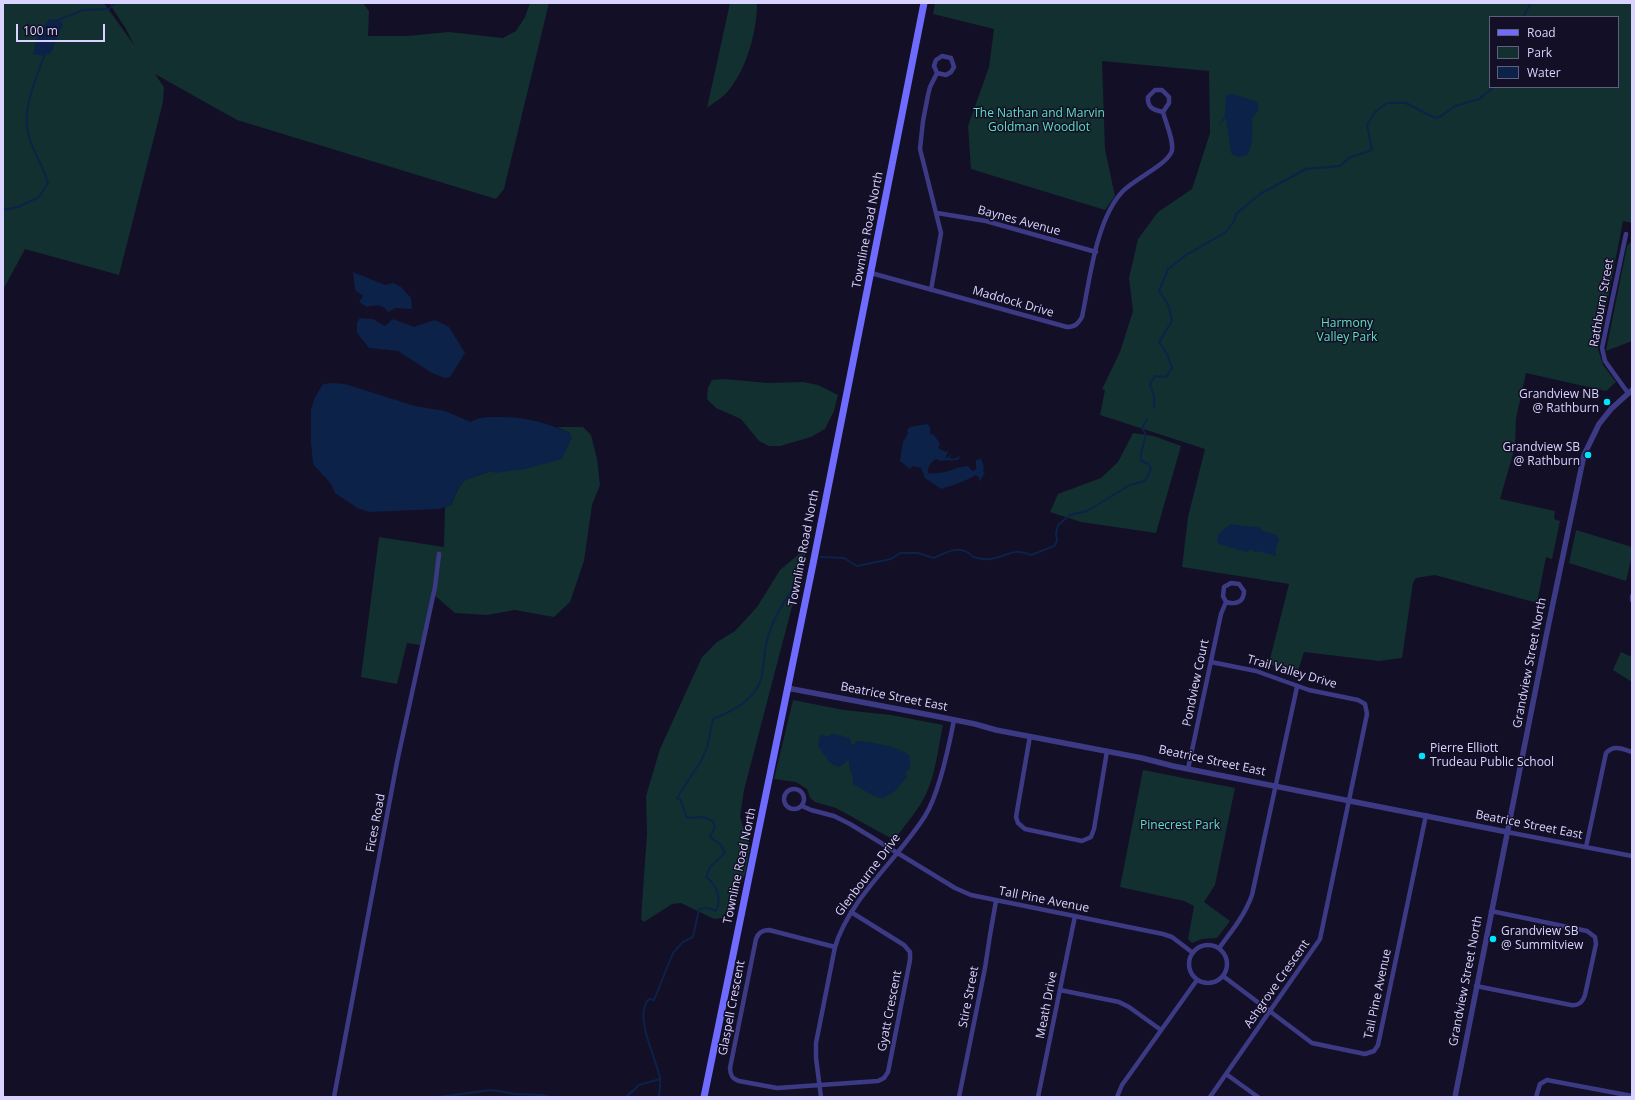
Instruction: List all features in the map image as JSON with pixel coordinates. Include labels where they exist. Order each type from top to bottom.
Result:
[{"type":"main road","name":"Townline Road North","points":[[704,1097],[924,3]]},
{"type":"street","points":[[931,290],[940,233],[937,213],[920,149],[923,121],[930,87],[937,73],[934,66],[936,60],[942,56],[950,58],[954,67],[951,72],[946,75],[937,73]]},
{"type":"street","points":[[1155,90],[1162,90],[1169,97],[1169,103],[1163,112],[1154,110],[1149,105],[1148,97],[1155,90]]},
{"type":"street","points":[[1096,252],[1105,220],[1115,201],[1130,185],[1161,163],[1172,153],[1173,146],[1163,112]]},
{"type":"street","name":"Baynes Avenue","points":[[937,213],[986,221],[1096,252]]},
{"type":"street","name":"Rathburn Street","points":[[1626,234],[1602,348],[1605,361],[1630,392]]},
{"type":"street","name":"Maddock Drive","points":[[870,273],[1067,327],[1073,327],[1079,324],[1082,317],[1096,252]]},
{"type":"street","name":"Grandview Street North","points":[[1454,1097],[1584,455],[1599,424],[1611,409],[1630,392]]},
{"type":"street","name":"Fices Road","points":[[334,1097],[398,762],[434,587],[439,554]]},
{"type":"street","name":"Pondview Court","points":[[1188,769],[1221,614],[1226,602],[1223,596],[1224,587],[1231,583],[1239,584],[1244,591],[1242,598],[1234,604],[1226,602]]},
{"type":"street","name":"Trail Valley Drive","points":[[1211,662],[1265,673],[1297,687],[1358,700],[1365,704],[1367,714],[1349,800]]},
{"type":"street","points":[[1219,948],[1248,907],[1256,880],[1297,687]]},
{"type":"street","name":"Beatrice Street East","points":[[787,688],[954,720],[1188,769],[1632,856]]},
{"type":"street","name":"Glenbourne Drive","points":[[821,1097],[816,1058],[816,1043],[835,947],[840,931],[851,912],[925,816],[937,787],[954,720]]},
{"type":"street","points":[[1030,736],[1016,817],[1018,824],[1025,829],[1082,840],[1091,837],[1094,829],[1107,751]]},
{"type":"street","points":[[1586,847],[1606,753],[1610,749],[1616,747],[1632,752]]},
{"type":"street","points":[[795,789],[801,792],[804,797],[802,806],[796,809],[787,807],[784,800],[786,794],[795,789]]},
{"type":"street","name":"Ashgrove Crescent","points":[[1210,1097],[1320,939],[1349,800]]},
{"type":"street","name":"Tall Pine Avenue","points":[[802,806],[810,810],[843,820],[960,890],[976,897],[1166,935],[1193,953]]},
{"type":"street","name":"Tall Pine Avenue","points":[[1223,976],[1316,1045],[1365,1054],[1376,1050],[1426,815]]},
{"type":"street","name":"Stire Street","points":[[959,1097],[985,968],[996,901]]},
{"type":"street","points":[[1476,986],[1571,1005],[1578,1005],[1582,1002],[1585,995],[1596,944],[1595,937],[1587,931],[1492,911]]},
{"type":"street","name":"Gyatt Crescent","points":[[819,1085],[878,1081],[886,1076],[910,960],[910,952],[906,946],[851,912]]},
{"type":"street","name":"Meath Drive","points":[[1038,1097],[1075,916]]},
{"type":"street","name":"Glaspell Crescent","points":[[819,1085],[777,1088],[752,1084],[734,1079],[730,1074],[730,1068],[758,934],[769,930],[835,947]]},
{"type":"street","points":[[1202,946],[1214,946],[1219,948],[1223,952],[1227,962],[1226,972],[1214,983],[1197,980],[1190,970],[1190,958],[1193,953],[1202,946]]},
{"type":"street","points":[[1117,1097],[1122,1085],[1197,980]]},
{"type":"street","points":[[1060,990],[1119,1002],[1161,1030]]},
{"type":"street","points":[[1226,1074],[1258,1097]]},
{"type":"street","points":[[1536,1097],[1540,1084],[1547,1080],[1632,1096]]},
{"type":"green space","points":[[3,3],[104,3],[134,45],[126,29],[109,3],[363,3],[369,11],[368,36],[407,36],[449,32],[503,38],[516,31],[525,17],[530,3],[549,3],[504,189],[496,199],[237,120],[155,74],[164,87],[163,102],[119,275],[25,249],[3,290]]},
{"type":"green space","points":[[730,3],[757,3],[757,14],[753,37],[746,60],[735,81],[724,95],[707,108]]},
{"type":"green space","name":"Harmony Valley Park","points":[[935,3],[1632,3],[1632,223],[1623,221],[1598,349],[1603,365],[1616,382],[1606,391],[1526,373],[1516,418],[1515,447],[1500,499],[1555,511],[1554,519],[1560,521],[1552,559],[1546,557],[1537,603],[1435,575],[1416,578],[1413,583],[1402,658],[1379,661],[1304,652],[1297,674],[1280,667],[1278,669],[1269,663],[1289,584],[1182,567],[1188,517],[1205,449],[1100,415],[1105,390],[1102,389],[1120,352],[1133,311],[1129,278],[1138,239],[1158,212],[1192,189],[1210,133],[1209,71],[1102,61],[1105,149],[1115,196],[1105,210],[971,169],[968,126],[989,67],[994,29],[933,14]]},
{"type":"green space","points":[[1632,240],[1632,341],[1606,351],[1627,246]]},
{"type":"green space","points":[[724,379],[768,383],[803,382],[818,385],[838,395],[834,411],[825,429],[811,437],[780,446],[769,446],[759,441],[741,419],[716,408],[707,399],[708,388],[712,380]]},
{"type":"green space","points":[[557,427],[583,427],[591,435],[597,459],[600,485],[592,505],[584,561],[570,602],[554,617],[515,610],[487,615],[455,613],[433,594],[420,645],[407,643],[397,684],[361,677],[379,537],[444,547],[445,507],[451,505],[459,487],[465,480],[491,471],[570,433]]},
{"type":"green space","points":[[1133,433],[1154,436],[1181,446],[1156,533],[1081,522],[1050,512],[1058,494],[1101,478],[1118,462]]},
{"type":"green space","points":[[1576,530],[1632,547],[1632,556],[1626,581],[1569,563]]},
{"type":"green space","points":[[805,552],[805,557],[744,790],[740,817],[750,847],[745,874],[734,898],[722,918],[714,919],[681,903],[672,904],[644,922],[641,919],[647,833],[646,796],[660,749],[702,657],[717,642],[735,631],[757,607],[780,570],[799,554]]},
{"type":"green space","points":[[1621,652],[1632,657],[1632,682],[1613,670]]},
{"type":"green space","points":[[793,700],[844,710],[891,715],[943,725],[934,769],[926,794],[915,812],[894,840],[836,808],[815,802],[810,798],[807,789],[796,782],[774,779]]},
{"type":"green space","name":"Pinecrest Park","points":[[1143,770],[1235,788],[1215,885],[1204,902],[1230,921],[1217,938],[1202,939],[1192,943],[1188,939],[1194,906],[1184,901],[1120,887]]},
{"type":"water","points":[[49,19],[58,20],[63,24],[51,53],[44,56],[33,54],[37,37]]},
{"type":"water","points":[[1232,94],[1256,101],[1259,108],[1252,118],[1252,137],[1249,151],[1247,155],[1238,157],[1231,153],[1226,118],[1219,125],[1225,115],[1226,95]]},
{"type":"water","points":[[353,272],[385,285],[393,283],[401,287],[411,298],[412,309],[396,308],[388,312],[382,306],[367,307],[359,302],[363,296],[355,290]]},
{"type":"water","points":[[360,318],[373,319],[385,326],[393,319],[414,327],[435,320],[449,327],[465,353],[450,377],[445,378],[432,373],[398,351],[369,348],[357,333],[357,322]]},
{"type":"water","points":[[323,384],[345,384],[415,406],[445,411],[471,422],[480,418],[489,417],[524,419],[561,429],[570,433],[572,437],[562,459],[525,469],[495,473],[491,471],[465,480],[459,487],[451,505],[439,509],[369,512],[357,508],[335,493],[331,484],[313,464],[311,443],[311,410],[315,397]]},
{"type":"water","points":[[927,424],[930,427],[930,434],[934,435],[940,444],[938,448],[946,452],[949,449],[945,459],[953,452],[949,458],[954,459],[960,456],[959,459],[954,460],[941,461],[936,459],[928,468],[928,473],[933,474],[968,466],[974,471],[976,469],[976,460],[981,459],[984,467],[983,471],[985,473],[980,481],[978,480],[980,478],[975,475],[965,481],[941,489],[925,478],[921,468],[913,466],[910,469],[900,461],[903,442],[908,433],[907,430],[910,427]]},
{"type":"water","points":[[1231,524],[1252,527],[1258,526],[1263,531],[1276,535],[1279,540],[1276,549],[1276,556],[1258,551],[1256,553],[1251,550],[1246,552],[1219,544],[1217,541],[1218,534]]},
{"type":"water","points":[[833,734],[844,736],[845,738],[848,737],[851,740],[851,744],[854,745],[856,741],[870,742],[892,747],[905,753],[910,756],[910,769],[906,772],[907,777],[894,792],[882,799],[870,794],[853,784],[848,760],[843,765],[838,767],[830,763],[818,746],[820,735],[828,736]]},
{"type":"waterway","points":[[58,20],[83,10],[109,9],[115,3]]},
{"type":"waterway","points":[[1524,16],[1531,3]]},
{"type":"waterway","points":[[3,210],[18,207],[39,197],[48,183],[34,151],[27,129],[30,97],[44,56]]},
{"type":"waterway","points":[[1154,408],[1154,395],[1150,384],[1155,376],[1166,377],[1172,368],[1167,354],[1159,342],[1172,321],[1168,304],[1159,291],[1168,269],[1186,255],[1226,232],[1234,221],[1236,214],[1260,194],[1306,169],[1340,166],[1349,158],[1372,150],[1367,125],[1375,112],[1387,103],[1406,103],[1435,118],[1441,116],[1455,106],[1479,99],[1493,88]]},
{"type":"waterway","points":[[821,557],[844,558],[857,566],[891,559],[900,553],[918,553],[934,558],[950,551],[960,550],[969,553],[973,557],[988,559],[1015,552],[1031,555],[1054,546],[1057,541],[1056,533],[1058,525],[1070,515],[1087,511],[1130,485],[1145,481],[1151,469],[1149,464],[1141,461],[1141,453],[1146,435],[1142,428],[1147,419]]},
{"type":"waterway","points":[[659,1097],[660,1078],[644,1026],[643,1015],[645,1006],[649,999],[654,1000],[673,953],[683,942],[693,937],[699,909],[708,908],[716,911],[719,901],[716,888],[706,877],[710,867],[725,853],[721,845],[710,837],[715,827],[713,821],[703,817],[687,818],[680,799],[677,798],[701,761],[707,748],[713,719],[741,705],[757,689],[762,677],[766,642],[777,613],[801,579]]},
{"type":"waterway","points":[[626,1097],[639,1085],[660,1079]]},
{"type":"waterway","points":[[439,1097],[491,1090],[550,1097]]},
{"type":"place","name":"Grandview NB @ Rathburn","points":[[1607,402]]},
{"type":"place","name":"Grandview SB @ Rathburn","points":[[1588,455]]},
{"type":"place","name":"Pierre Elliott Trudeau Public School","points":[[1422,756]]},
{"type":"place","name":"Grandview SB @ Summitview","points":[[1493,939]]},
{"type":"park label","name":"The Nathan and Marvin Goldman Woodlot","points":[[1039,121]]}]
